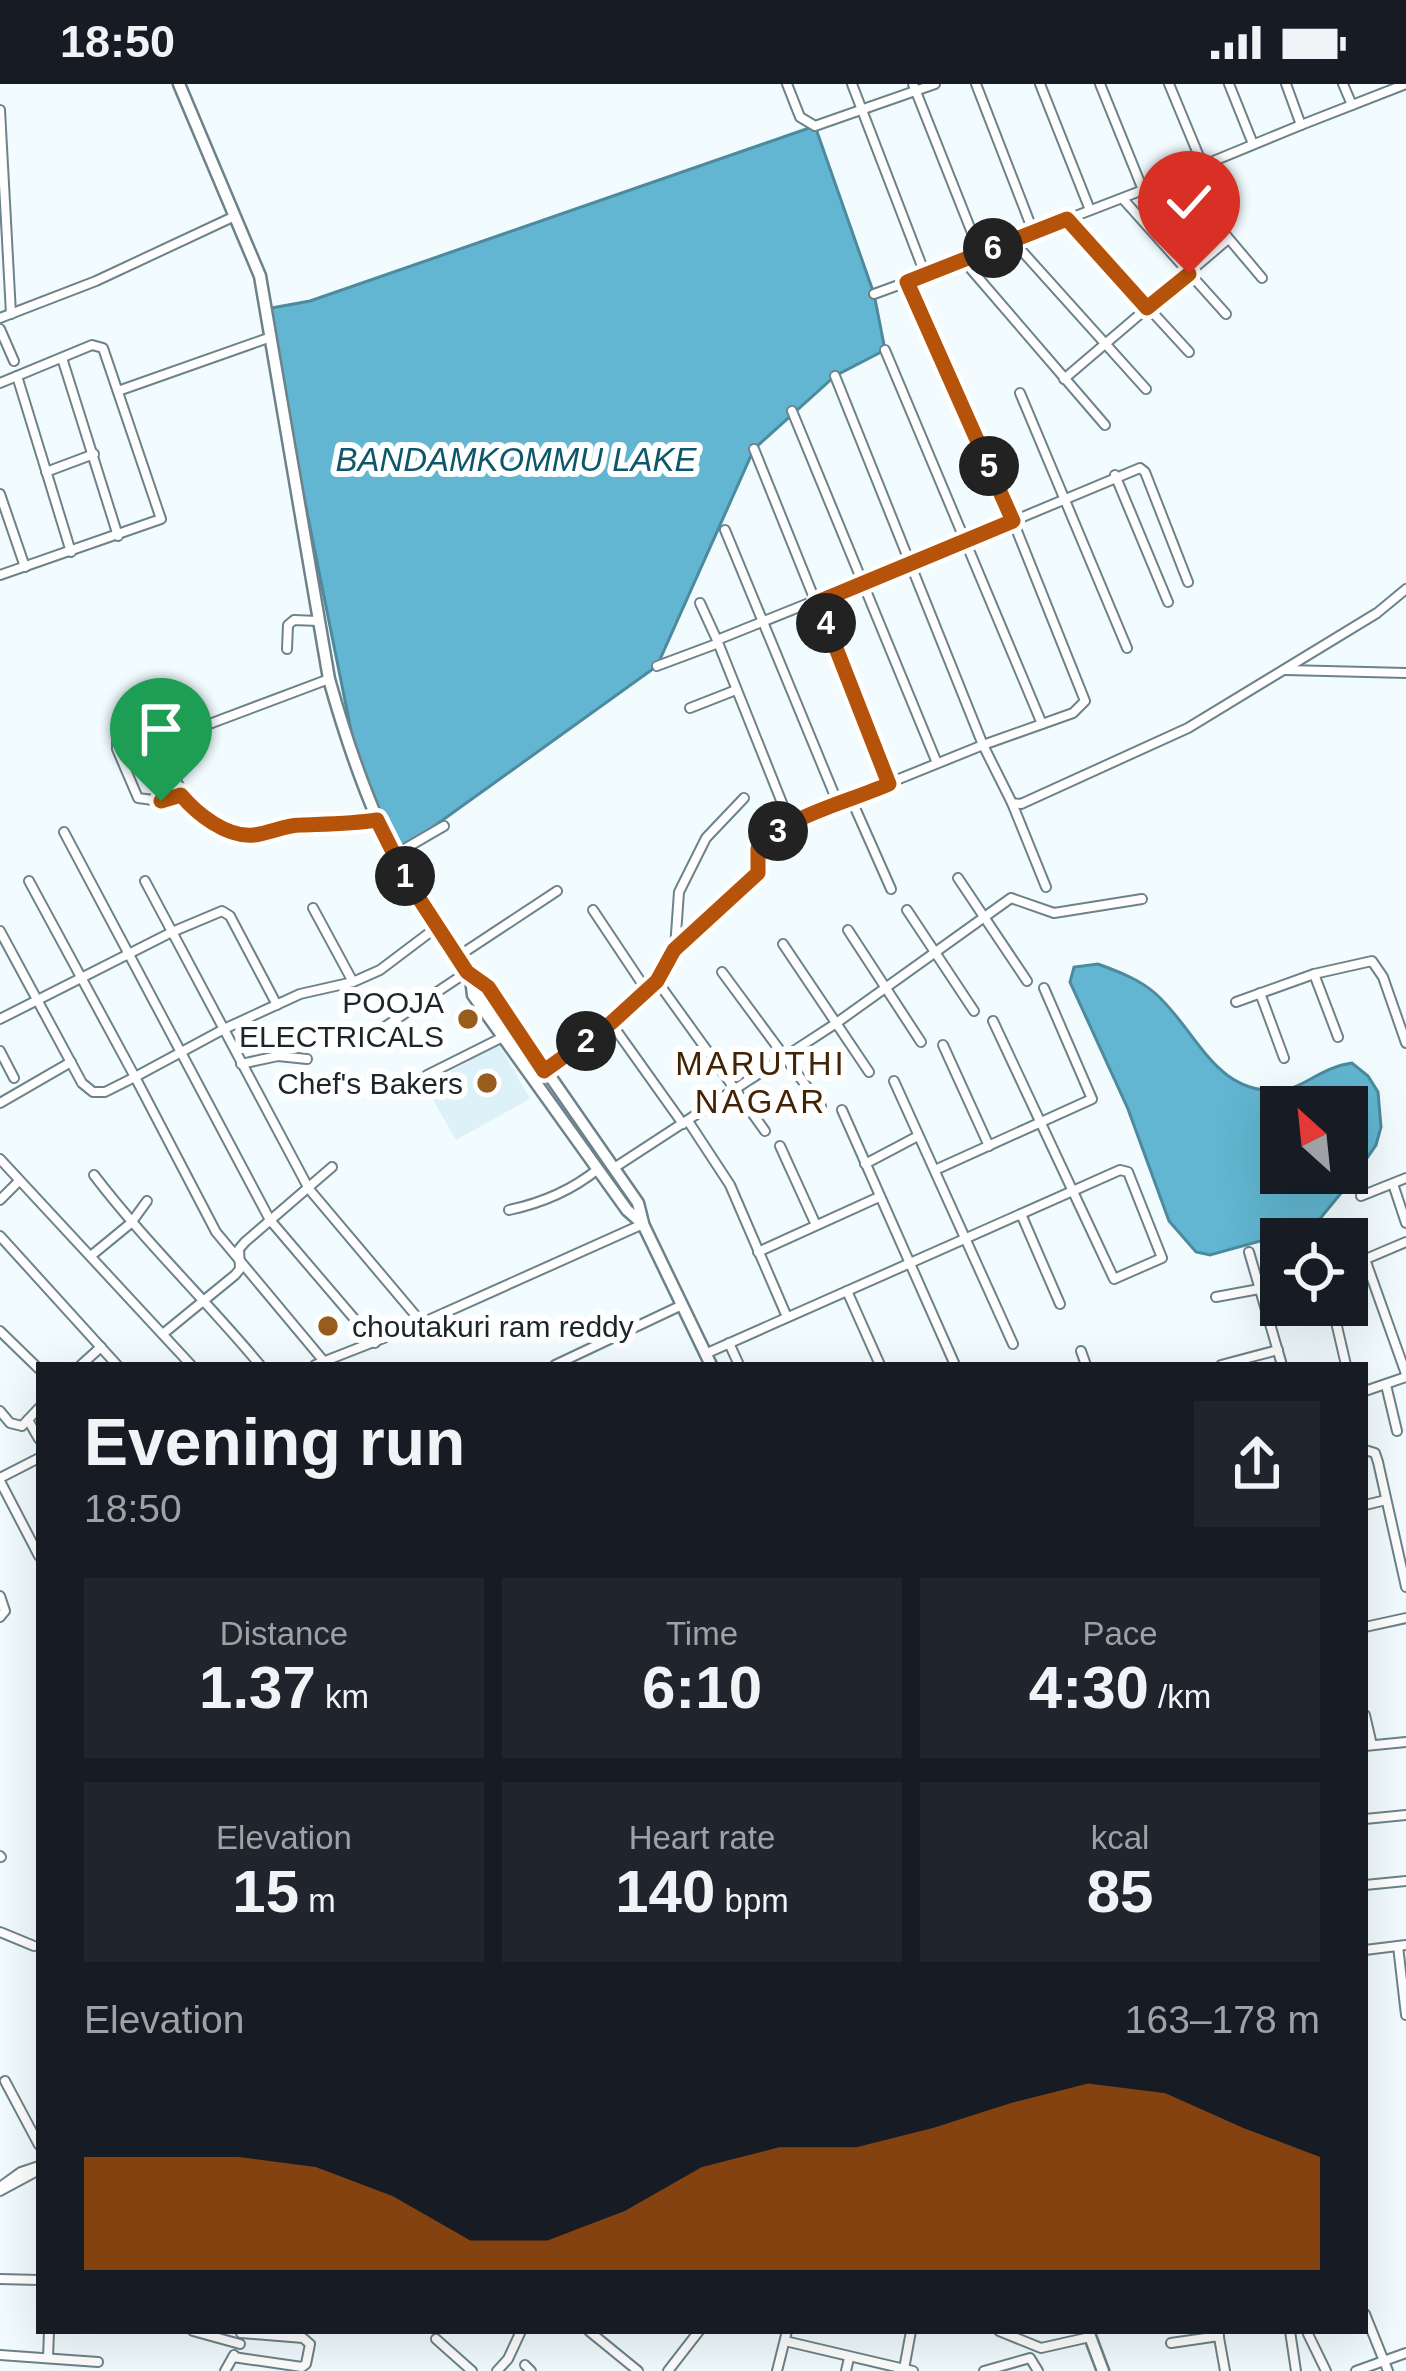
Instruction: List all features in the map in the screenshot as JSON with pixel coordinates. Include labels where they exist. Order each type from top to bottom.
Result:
[{"type":"street","points":[[179,84],[260,276],[329,679],[347,744],[377,820],[469,975],[473,995],[627,1210],[643,1224]]},
{"type":"street","points":[[787,84],[806,124],[815,126],[935,84]]},
{"type":"street","points":[[852,84],[925,274]]},
{"type":"street","points":[[976,84],[1033,231]]},
{"type":"street","points":[[1040,84],[1090,210]]},
{"type":"street","points":[[1100,84],[1143,190]]},
{"type":"street","points":[[1169,84],[1203,166]]},
{"type":"street","points":[[1229,84],[1253,144]]},
{"type":"street","points":[[1286,84],[1301,124]]},
{"type":"street","points":[[1343,84],[1352,105]]},
{"type":"street","points":[[874,294],[1402,85]]},
{"type":"street","points":[[915,88],[980,254]]},
{"type":"street","points":[[0,110],[11,314]]},
{"type":"street","points":[[1177,177],[1262,278]]},
{"type":"street","points":[[1122,198],[1226,314]]},
{"type":"street","points":[[0,319],[96,281],[236,215]]},
{"type":"street","points":[[1067,219],[1189,352]]},
{"type":"street","points":[[1012,240],[1146,389]]},
{"type":"street","points":[[1064,379],[1227,240]]},
{"type":"street","points":[[963,260],[1106,425]]},
{"type":"street","points":[[544,1071],[611,1023],[657,981],[674,950],[758,873],[758,848],[790,823],[1073,713],[1085,701],[1013,521],[907,282]]},
{"type":"street","points":[[0,328],[14,361]]},
{"type":"street","points":[[118,391],[271,337]]},
{"type":"street","points":[[0,383],[98,344],[103,348],[161,519],[0,575]]},
{"type":"street","points":[[885,350],[1042,724]]},
{"type":"street","points":[[62,358],[118,536]]},
{"type":"street","points":[[16,376],[71,552]]},
{"type":"street","points":[[835,376],[983,745],[1046,886]]},
{"type":"street","points":[[1020,393],[1126,648]]},
{"type":"street","points":[[792,411],[937,763]]},
{"type":"street","points":[[754,449],[889,784]]},
{"type":"street","points":[[46,472],[94,454]]},
{"type":"street","points":[[658,666],[1135,468],[1145,472],[1188,582]]},
{"type":"street","points":[[1115,476],[1168,602]]},
{"type":"street","points":[[0,494],[25,567]]},
{"type":"street","points":[[725,530],[839,806]]},
{"type":"street","points":[[1012,803],[1021,804],[1188,728],[1378,614],[1406,589]]},
{"type":"street","points":[[700,603],[790,823]]},
{"type":"street","points":[[287,649],[288,625],[294,620],[318,621]]},
{"type":"street","points":[[1285,670],[1406,673]]},
{"type":"street","points":[[181,795],[151,801],[135,794],[117,741],[212,723],[329,679]]},
{"type":"street","points":[[690,708],[736,690]]},
{"type":"street","points":[[154,733],[181,795],[212,822],[253,835],[300,825],[377,820]]},
{"type":"street","points":[[674,950],[680,892],[706,838],[744,798]]},
{"type":"street","points":[[852,801],[891,889]]},
{"type":"street","points":[[394,855],[444,826]]},
{"type":"street","points":[[64,832],[270,1220],[375,1343]]},
{"type":"street","points":[[958,878],[1028,981]]},
{"type":"street","points":[[29,881],[216,1232],[325,1362]]},
{"type":"street","points":[[145,881],[309,1189],[422,1323]]},
{"type":"street","points":[[458,957],[557,891]]},
{"type":"street","points":[[614,1168],[835,1024],[1011,898],[1054,913],[1142,899]]},
{"type":"street","points":[[314,908],[353,982]]},
{"type":"street","points":[[593,910],[646,991]]},
{"type":"street","points":[[907,910],[974,1011]]},
{"type":"street","points":[[0,1019],[214,912],[230,916],[277,1005]]},
{"type":"street","points":[[0,931],[71,1062],[93,1093],[105,1092],[300,994],[353,982],[410,951],[437,927]]},
{"type":"street","points":[[848,930],[921,1042]]},
{"type":"street","points":[[783,944],[869,1072]]},
{"type":"street","points":[[1236,1002],[1366,960],[1378,965],[1406,1042]]},
{"type":"street","points":[[722,972],[821,1106]]},
{"type":"street","points":[[1314,974],[1338,1037]]},
{"type":"street","points":[[383,1028],[469,975]]},
{"type":"street","points":[[469,975],[488,987],[638,1203],[643,1224],[708,1362],[729,1343],[787,1317],[847,1291],[1072,1191],[1120,1170],[1128,1172],[1162,1258],[1114,1279],[1072,1191],[1040,1124],[993,1022]]},
{"type":"street","points":[[657,981],[765,1132]]},
{"type":"street","points":[[935,1170],[1090,1102],[1093,1096],[1044,988]]},
{"type":"street","points":[[1260,993],[1284,1058]]},
{"type":"street","points":[[611,1023],[730,1185],[787,1317]]},
{"type":"street","points":[[427,1075],[520,1037]]},
{"type":"street","points":[[943,1045],[989,1146]]},
{"type":"street","points":[[0,1051],[14,1078]]},
{"type":"street","points":[[241,1064],[278,1056],[308,1059]]},
{"type":"street","points":[[0,1103],[71,1062]]},
{"type":"street","points":[[894,1081],[1013,1344]]},
{"type":"street","points":[[842,1110],[954,1362]]},
{"type":"street","points":[[865,1164],[918,1136]]},
{"type":"street","points":[[780,1146],[816,1225]]},
{"type":"street","points":[[0,1159],[188,1362]]},
{"type":"street","points":[[164,1333],[235,1275],[239,1250],[332,1167]]},
{"type":"street","points":[[508,1210],[553,1197],[598,1169]]},
{"type":"street","points":[[94,1174],[130,1223],[206,1300],[258,1362]]},
{"type":"street","points":[[1361,1196],[1406,1178]]},
{"type":"street","points":[[0,1200],[19,1181]]},
{"type":"street","points":[[1393,1184],[1406,1223]]},
{"type":"street","points":[[758,1252],[879,1197]]},
{"type":"street","points":[[92,1255],[147,1202]]},
{"type":"street","points":[[1021,1214],[1060,1304]]},
{"type":"street","points":[[328,1362],[643,1224]]},
{"type":"street","points":[[0,1236],[114,1362]]},
{"type":"street","points":[[1368,1258],[1406,1242]]},
{"type":"street","points":[[1249,1252],[1281,1362]]},
{"type":"street","points":[[1368,1268],[1406,1376],[1368,1390]]},
{"type":"street","points":[[1216,1298],[1259,1289]]},
{"type":"street","points":[[847,1291],[879,1362]]},
{"type":"street","points":[[561,1362],[680,1306]]},
{"type":"street","points":[[1337,1326],[1345,1362]]},
{"type":"street","points":[[0,1331],[36,1367]]},
{"type":"street","points":[[729,1343],[738,1362]]},
{"type":"street","points":[[84,1362],[100,1347]]},
{"type":"street","points":[[1232,1362],[1278,1350]]},
{"type":"street","points":[[1081,1351],[1085,1362]]},
{"type":"street","points":[[1386,1384],[1397,1431]]},
{"type":"street","points":[[0,1411],[15,1427],[36,1411]]},
{"type":"street","points":[[28,1420],[36,1434]]},
{"type":"street","points":[[1368,1451],[1375,1453],[1406,1587]]},
{"type":"street","points":[[36,1460],[0,1480],[36,1550]]},
{"type":"street","points":[[1368,1504],[1387,1500]]},
{"type":"street","points":[[0,1596],[5,1605],[2,1615]]},
{"type":"street","points":[[1368,1626],[1406,1618]]},
{"type":"street","points":[[1368,1746],[1406,1742]]},
{"type":"street","points":[[1368,1819],[1406,1815]]},
{"type":"street","points":[[1368,1885],[1406,1881]]},
{"type":"street","points":[[0,1932],[34,1946]]},
{"type":"street","points":[[1368,1950],[1402,1946],[1406,2015]]},
{"type":"street","points":[[5,2081],[36,2139]]},
{"type":"street","points":[[0,2189],[36,2170]]},
{"type":"street","points":[[0,2278],[36,2280]]},
{"type":"street","points":[[1368,2322],[1388,2371]]},
{"type":"street","points":[[49,2334],[49,2358]]},
{"type":"street","points":[[496,2371],[508,2359],[520,2334]]},
{"type":"street","points":[[593,2334],[638,2371]]},
{"type":"street","points":[[668,2371],[697,2334]]},
{"type":"street","points":[[777,2371],[786,2336],[849,2358],[909,2370],[911,2334]]},
{"type":"street","points":[[1007,2334],[1041,2348],[1089,2334],[1103,2371]]},
{"type":"street","points":[[1171,2343],[1213,2334]]},
{"type":"street","points":[[1218,2334],[1225,2371]]},
{"type":"street","points":[[1290,2334],[1296,2371]]},
{"type":"street","points":[[1309,2334],[1326,2371]]},
{"type":"street","points":[[225,2371],[241,2336],[303,2338],[310,2344],[307,2364],[302,2367],[233,2356]]},
{"type":"street","points":[[436,2339],[472,2371]]},
{"type":"street","points":[[1032,2344],[1030,2358],[1038,2371]]},
{"type":"street","points":[[1356,2371],[1406,2353]]},
{"type":"street","points":[[0,2355],[98,2362]]},
{"type":"street","points":[[233,2356],[239,2371]]},
{"type":"street","points":[[846,2371],[849,2358]]},
{"type":"street","points":[[989,2370],[1030,2358]]},
{"type":"shaded area","points":[[499,1044],[530,1099],[456,1140],[425,1086]]},
{"type":"water","name":"BANDAMKOMMU LAKE","points":[[815,126],[874,294],[885,350],[835,376],[754,449],[657,666],[394,855],[361,780],[266,309],[310,301]]},
{"type":"water","points":[[1098,964],[1128,976],[1171,1010],[1225,1073],[1260,1089],[1260,1194],[1340,1194],[1321,1218],[1260,1218],[1260,1241],[1210,1255],[1196,1252],[1169,1221],[1128,1109],[1070,982],[1074,967]]},
{"type":"water","points":[[1352,1063],[1378,1092],[1381,1127],[1368,1157],[1368,1086],[1298,1086]]},
{"type":"place","name":"POOJA ELECTRICALS","points":[[468,1019]]},
{"type":"place","name":"Chef's Bakers","points":[[487,1083]]},
{"type":"place","name":"choutakuri ram reddy","points":[[328,1326]]},
{"type":"district","name":"MARUTHI NAGAR","points":[[761,1082]]},
{"type":"route","points":[[161,801],[181,795],[212,822],[253,835],[300,825],[377,820],[407,880],[467,972],[488,987],[544,1071],[611,1023],[657,981],[674,950],[758,873],[758,848],[769,836],[889,784],[818,602],[1013,521],[907,282],[1067,219],[1147,308],[1189,274]]}]
